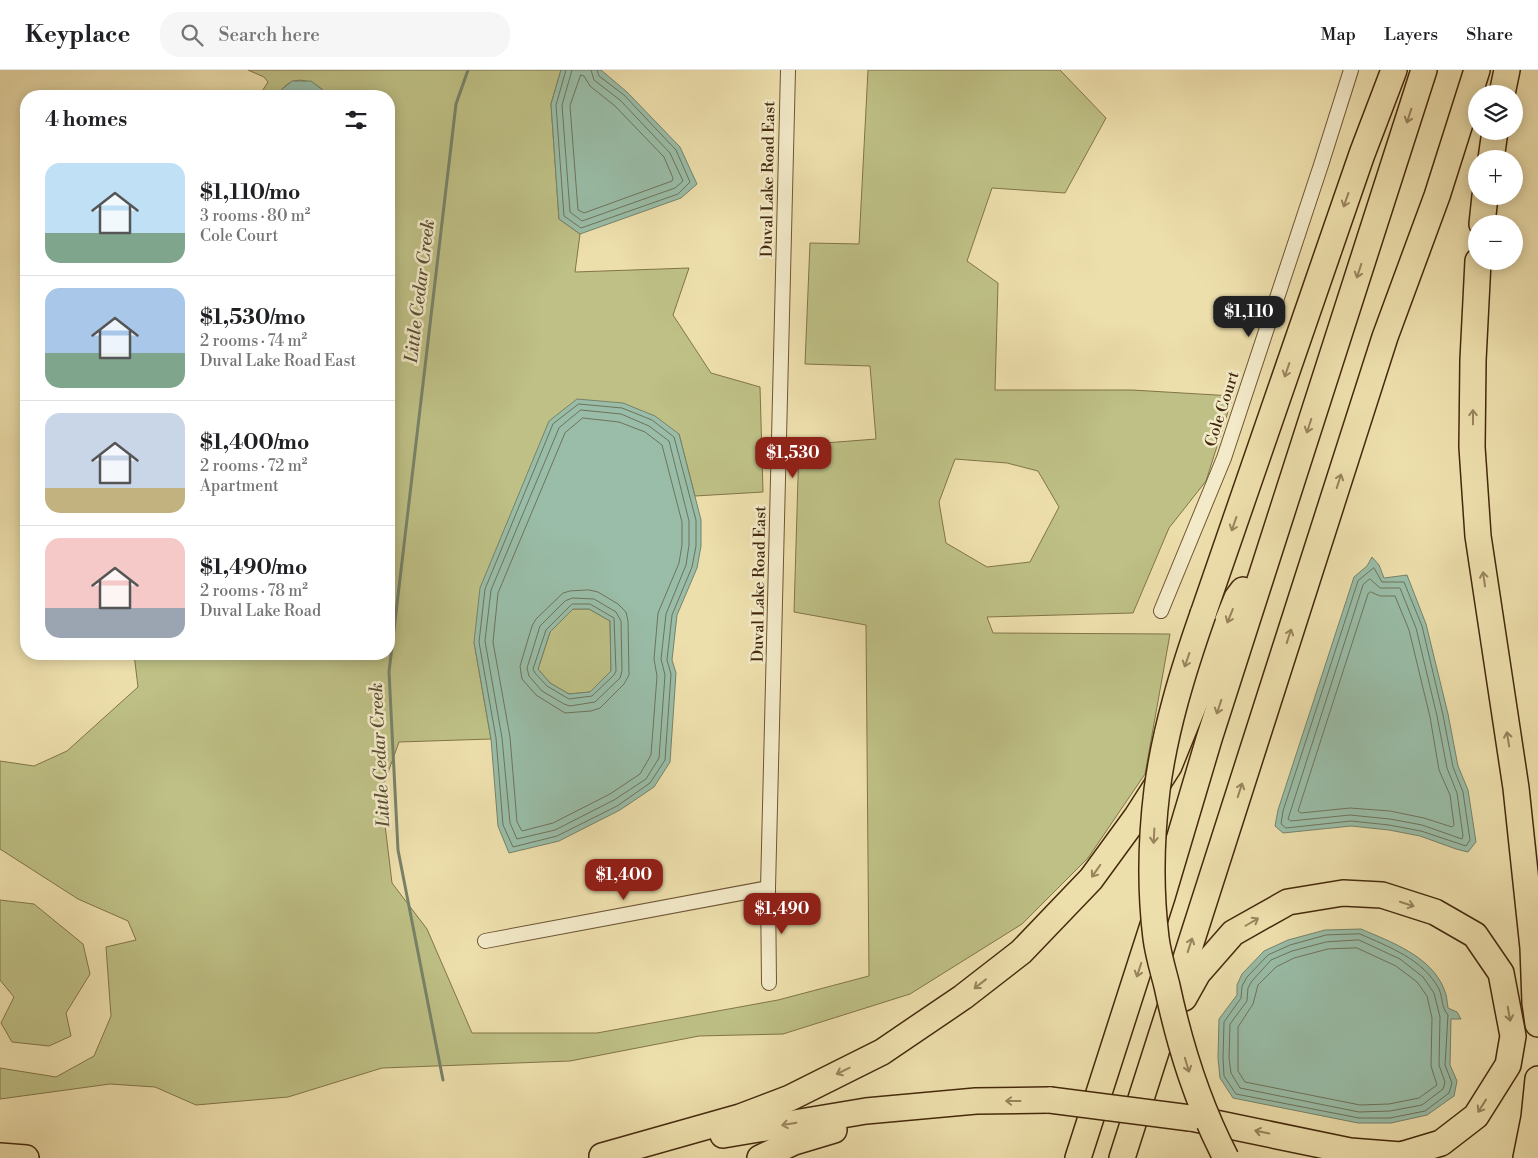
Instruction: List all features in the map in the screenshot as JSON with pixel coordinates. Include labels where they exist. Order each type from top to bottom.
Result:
[{"type":"highway","points":[[1226,1158],[1188,1069],[1175,1026],[1156,940],[1153,904],[1153,855],[1157,791],[1168,728],[1181,680],[1362,154],[1394,70]]},
{"type":"highway","points":[[1078,1158],[1162,897],[1209,739],[1424,70]]},
{"type":"highway","points":[[1122,1158],[1385,337],[1437,196],[1476,70]]},
{"type":"highway","points":[[1504,85],[1508,70]]},
{"type":"highway","points":[[1478,270],[1473,360],[1472,447],[1478,536],[1516,788],[1532,939],[1535,1003],[1538,1024]]},
{"type":"highway","points":[[593,1157],[740,1117],[790,1098],[882,1052],[963,997],[1021,952],[1091,879],[1137,816],[1169,766],[1237,598],[1266,560]]},
{"type":"highway","points":[[1516,788],[1538,880]]},
{"type":"highway","points":[[593,1157],[866,1111],[976,1101],[1050,1100],[1190,1118],[1350,1152],[1401,1155],[1441,1143],[1476,1116],[1508,1064],[1513,1036],[1501,973],[1475,935],[1435,912],[1382,895],[1343,893],[1288,902],[1233,933],[1198,973],[1160,1042]]},
{"type":"highway","points":[[1526,1158],[1534,1118],[1538,1079]]},
{"type":"highway","points":[[760,1158],[794,1142],[853,1124],[976,1101]]},
{"type":"highway","points":[[1309,1142],[1341,1158]]},
{"type":"highway","points":[[0,1156],[26,1158]]},
{"type":"street","name":"Duval Lake Road East","points":[[769,983],[768,888],[788,70]]},
{"type":"street","name":"Cole Court","points":[[1161,611],[1224,458],[1351,70]]},
{"type":"street","points":[[485,941],[768,888]]},
{"type":"green space","points":[[248,70],[561,70],[551,104],[559,219],[580,234],[575,272],[689,268],[673,315],[711,373],[760,387],[763,492],[695,496],[679,434],[474,642],[491,739],[399,742],[381,792],[392,883],[427,929],[472,1033],[597,1033],[778,1000],[869,976],[866,625],[794,612],[799,445],[876,439],[870,366],[805,364],[810,243],[859,244],[868,70],[1060,70],[1106,118],[1065,193],[992,188],[967,261],[998,283],[995,390],[1132,390],[1233,396],[1206,481],[1169,528],[1133,613],[987,617],[993,633],[1170,634],[1145,774],[1088,858],[1022,924],[910,994],[783,1034],[699,1036],[570,1061],[382,1068],[288,1097],[196,1105],[155,1087],[110,1084],[0,1099],[0,1068],[56,1077],[94,1056],[111,1016],[106,947],[136,940],[128,921],[78,899],[0,849],[0,761],[34,766],[67,751],[138,687],[135,660],[395,660],[395,90],[323,90],[310,82],[298,80],[287,84],[281,90],[263,90],[268,82],[264,77]],"holes":[[[955,459],[1007,463],[1038,471],[1059,507],[1030,562],[987,567],[946,543],[939,502]]]},
{"type":"green space","points":[[573,609],[589,609],[610,621],[611,671],[590,692],[569,694],[550,683],[538,669],[550,632]]},
{"type":"green space","points":[[0,900],[34,904],[83,944],[90,974],[66,1013],[71,1036],[49,1046],[12,1042],[1,1023],[14,997],[0,980]]},
{"type":"water","points":[[561,70],[601,70],[627,92],[680,147],[697,184],[681,198],[580,234],[559,219],[551,104]]},
{"type":"water","points":[[292,81],[311,81],[323,90],[281,90]]},
{"type":"water","points":[[577,399],[623,403],[655,416],[679,434],[701,520],[701,546],[697,568],[677,615],[672,660],[676,673],[670,762],[654,787],[620,810],[559,841],[509,853],[498,826],[491,739],[474,642],[480,588],[549,421]],"holes":[[[573,609],[589,609],[610,621],[611,671],[590,692],[569,694],[550,683],[538,669],[550,632]]]},
{"type":"water","points":[[1372,557],[1379,565],[1384,578],[1407,575],[1426,624],[1448,714],[1458,766],[1468,790],[1476,842],[1468,852],[1420,836],[1389,830],[1351,826],[1283,833],[1275,826],[1278,810],[1354,577],[1367,566]]},
{"type":"water","points":[[1361,929],[1409,951],[1438,977],[1445,991],[1448,1008],[1457,1012],[1461,1019],[1451,1019],[1450,1065],[1457,1081],[1454,1096],[1427,1115],[1391,1123],[1358,1123],[1233,1098],[1220,1078],[1218,1058],[1219,1019],[1237,995],[1237,985],[1242,974],[1264,951],[1288,940],[1325,930]]},
{"type":"waterway","name":"Little Cedar Creek","points":[[395,621],[456,104],[468,70]]},
{"type":"waterway","name":"Little Cedar Creek","points":[[390,660],[389,672],[398,850],[443,1080]]}]
